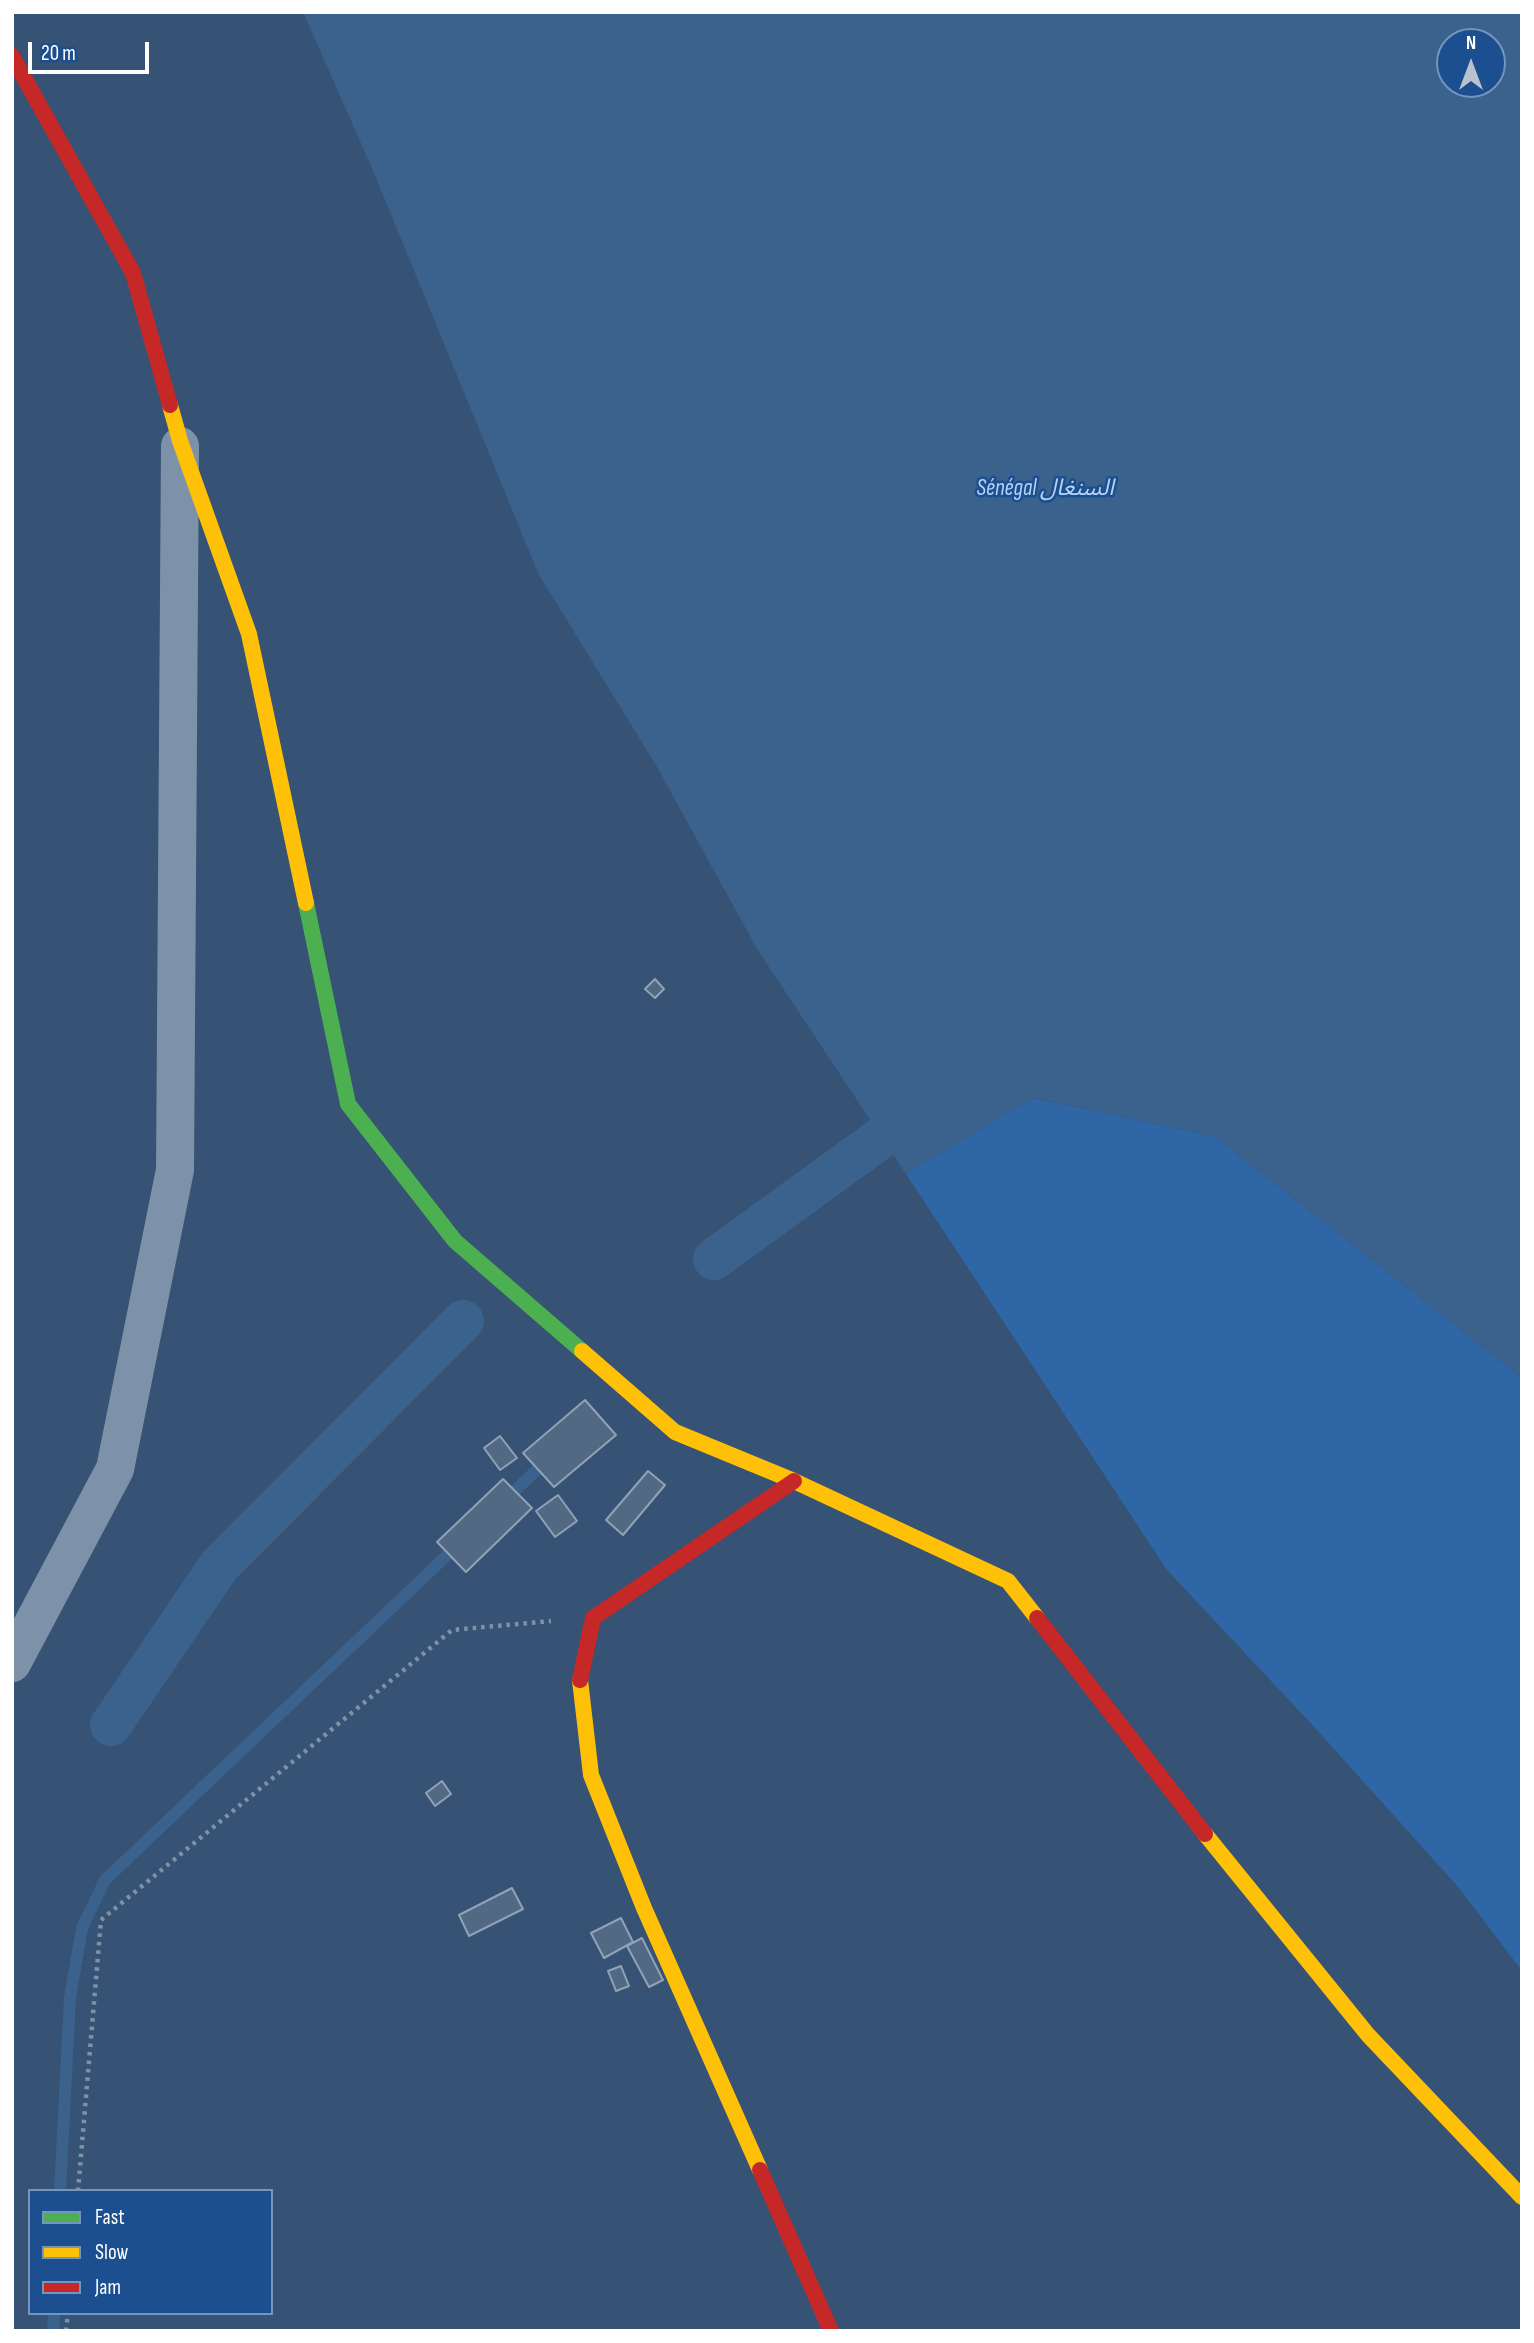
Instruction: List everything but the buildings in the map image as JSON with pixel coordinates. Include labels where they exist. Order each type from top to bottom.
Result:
[{"type":"street","points":[[12,56],[133,274],[180,441],[249,634],[348,1104],[455,1241],[675,1433],[794,1481],[1008,1581],[1214,1846],[1368,2035],[1522,2197]]},
{"type":"street","points":[[12,1663],[115,1469],[175,1170],[180,441]]},
{"type":"street","points":[[794,1481],[593,1618],[580,1678],[592,1775],[644,1908],[831,2331]]},
{"type":"path","points":[[78,2189],[101,1920],[452,1630],[593,1618]]},
{"type":"shaded area","points":[[1033,1098],[1214,1136],[1522,1378],[1522,1971],[1459,1888],[1316,1729],[1167,1570],[906,1174]]},
{"type":"water","name":"Sénégal السنغال","points":[[303,12],[1522,12],[1522,1378],[1214,1136],[1034,1098],[906,1174],[757,949],[657,767],[538,573],[374,173]]},
{"type":"waterway","points":[[714,1259],[929,1103]]},
{"type":"waterway","points":[[111,1725],[219,1566],[463,1321]]},
{"type":"waterway","points":[[502,1503],[545,1462]]},
{"type":"waterway","points":[[60,2189],[70,1998],[82,1928],[105,1880],[459,1544]]},
{"type":"waterway","points":[[53,2331],[54,2315]]},
{"type":"traffic: fast","points":[[306,903],[348,1104],[455,1241],[582,1351]]},
{"type":"traffic: slow","points":[[170,405],[180,441],[249,634],[306,903]]},
{"type":"traffic: slow","points":[[582,1351],[675,1432],[794,1481],[1008,1581],[1037,1618]]},
{"type":"traffic: slow","points":[[580,1680],[591,1775],[644,1908],[760,2170]]},
{"type":"traffic: slow","points":[[1205,1834],[1368,2035],[1522,2197]]},
{"type":"traffic: jam","points":[[12,56],[133,273],[170,405]]},
{"type":"traffic: jam","points":[[580,1680],[593,1618],[794,1481]]},
{"type":"traffic: jam","points":[[1037,1618],[1205,1834]]},
{"type":"traffic: jam","points":[[760,2170],[831,2331]]}]
